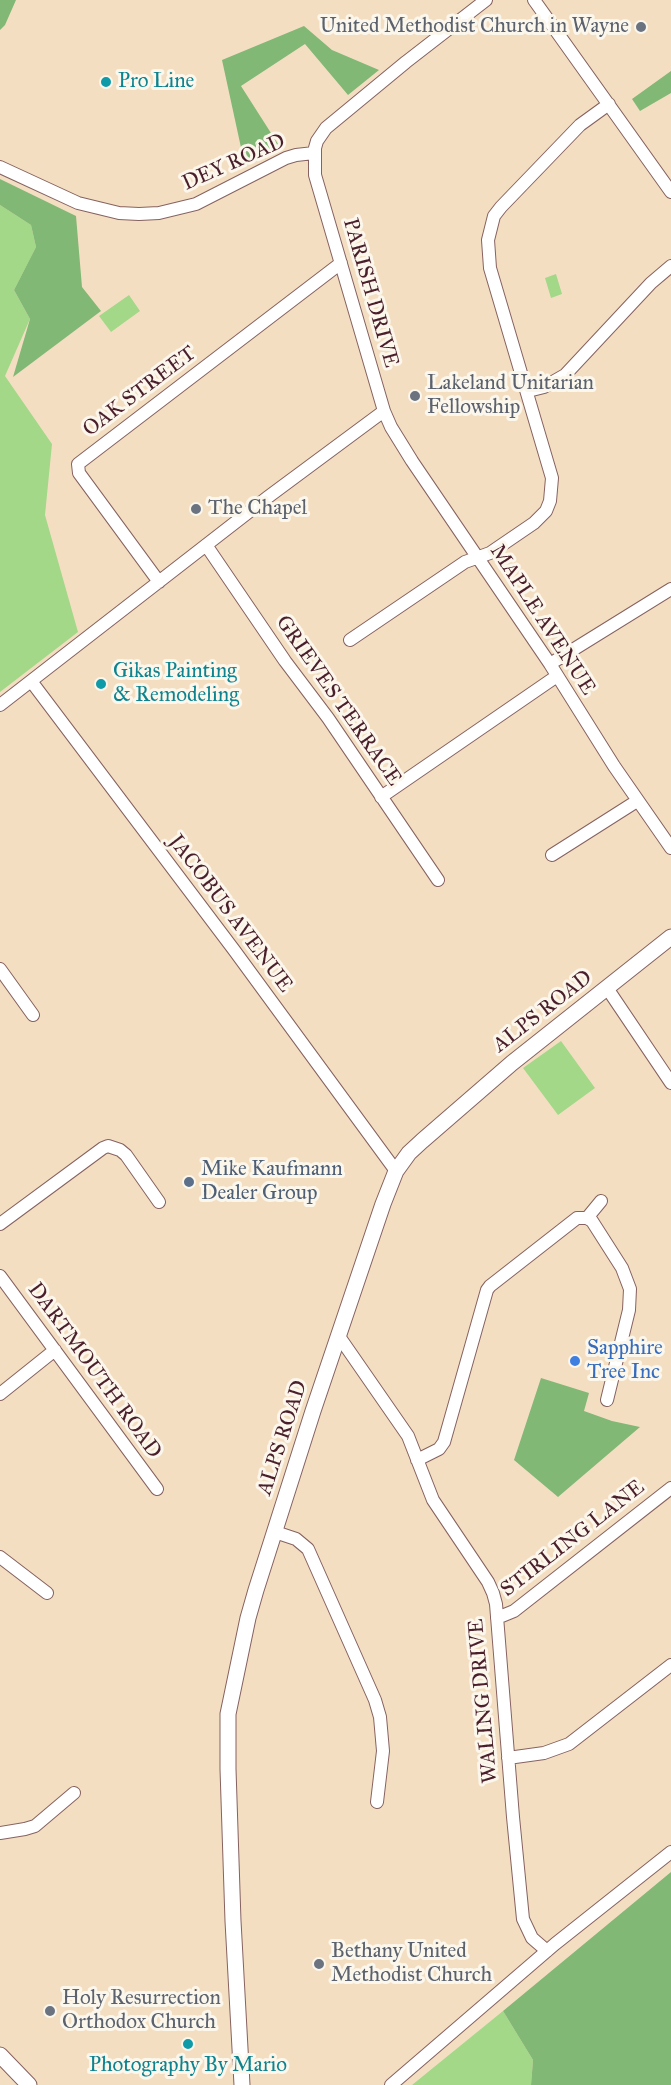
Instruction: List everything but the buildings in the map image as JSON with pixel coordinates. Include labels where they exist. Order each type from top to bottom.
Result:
[{"type":"main road","name":"ALPS ROAD","points":[[242,2085],[232,1910],[228,1714],[248,1618],[338,1335],[383,1203],[396,1171],[409,1153],[512,1063],[671,937]]},
{"type":"main road","points":[[0,2055],[29,2085]]},
{"type":"street","points":[[314,153],[320,135],[334,120],[486,0]]},
{"type":"street","points":[[534,0],[671,192]]},
{"type":"street","points":[[350,640],[465,562],[490,553],[534,523],[546,511],[550,501],[552,478],[490,268],[488,254],[490,228],[501,207],[566,138],[609,104]]},
{"type":"street","name":"DEY ROAD","points":[[0,167],[78,202],[118,213],[139,214],[178,210],[196,204],[286,158],[314,153]]},
{"type":"street","name":"PARISH DRIVE","points":[[314,153],[315,175],[384,411]]},
{"type":"street","name":"OAK STREET","points":[[159,582],[79,473],[78,464],[340,263]]},
{"type":"street","points":[[528,391],[544,387],[565,375],[651,283],[671,266]]},
{"type":"street","points":[[0,705],[206,545],[384,411]]},
{"type":"street","name":"MAPLE AVENUE","points":[[384,411],[412,461],[550,664],[637,801],[671,848]]},
{"type":"street","name":"GRIEVES TERRACE","points":[[206,545],[438,880]]},
{"type":"street","points":[[550,664],[671,589]]},
{"type":"street","points":[[381,797],[557,676]]},
{"type":"street","name":"JACOBUS AVENUE","points":[[31,681],[234,950],[396,1171]]},
{"type":"street","points":[[552,855],[637,801]]},
{"type":"street","points":[[0,969],[33,1016]]},
{"type":"street","points":[[607,988],[671,1083]]},
{"type":"street","points":[[0,1224],[108,1146],[126,1155],[159,1202]]},
{"type":"street","points":[[587,1218],[602,1201]]},
{"type":"street","points":[[417,1460],[439,1449],[444,1442],[487,1290],[577,1218],[587,1218],[592,1221],[622,1268],[630,1289],[630,1310],[608,1400]]},
{"type":"street","name":"DARTMOUTH ROAD","points":[[0,1276],[157,1489]]},
{"type":"street","name":"WALING DRIVE","points":[[338,1335],[408,1436],[433,1500],[488,1582],[496,1604],[523,1919],[532,1938],[547,1951]]},
{"type":"street","points":[[0,1394],[55,1350]]},
{"type":"street","name":"STIRLING LANE","points":[[497,1618],[514,1611],[671,1488]]},
{"type":"street","points":[[275,1532],[296,1539],[308,1550],[375,1700],[383,1751],[377,1802]]},
{"type":"street","points":[[0,1557],[47,1593]]},
{"type":"street","points":[[508,1758],[544,1753],[569,1744],[671,1665]]},
{"type":"street","points":[[0,1833],[35,1826],[74,1793]]},
{"type":"street","points":[[391,2085],[547,1951],[671,1852]]},
{"type":"green space","points":[[0,0],[16,0],[5,25],[0,30]]},
{"type":"green space","points":[[304,26],[332,50],[379,70],[348,95],[305,44],[241,86],[278,144],[245,166],[222,60]]},
{"type":"green space","points":[[671,71],[671,93],[640,111],[632,99]]},
{"type":"green space","points":[[0,179],[76,216],[82,287],[101,311],[13,377],[30,319],[14,290],[36,247],[31,225],[0,205]]},
{"type":"green space","points":[[0,205],[31,225],[36,247],[14,290],[30,319],[5,376],[52,444],[45,515],[78,632],[0,692]]},
{"type":"green space","points":[[556,274],[562,294],[551,298],[545,278]]},
{"type":"green space","points":[[129,295],[140,311],[111,332],[99,316]]},
{"type":"green space","points":[[561,1041],[595,1088],[558,1115],[523,1068]]},
{"type":"green space","points":[[541,1378],[589,1393],[584,1411],[612,1421],[640,1427],[558,1497],[514,1460]]},
{"type":"green space","points":[[671,1872],[671,2085],[531,2085],[533,2060],[503,2011]]},
{"type":"green space","points":[[503,2011],[533,2060],[531,2085],[412,2085]]},
{"type":"place","name":"United Methodist Church in Wayne","points":[[641,27]]},
{"type":"place","name":"Pro Line","points":[[106,82]]},
{"type":"place","name":"Lakeland Unitarian Fellowship","points":[[415,396]]},
{"type":"place","name":"The Chapel","points":[[196,509]]},
{"type":"place","name":"Gikas Painting & Remodeling","points":[[101,684]]},
{"type":"place","name":"Mike Kaufmann Dealer Group","points":[[189,1182]]},
{"type":"place","name":"Sapphire Tree Inc","points":[[575,1361]]},
{"type":"place","name":"Bethany United Methodist Church","points":[[319,1964]]},
{"type":"place","name":"Holy Resurrection Orthodox Church","points":[[50,2011]]},
{"type":"place","name":"Photography By Mario","points":[[188,2044]]}]
